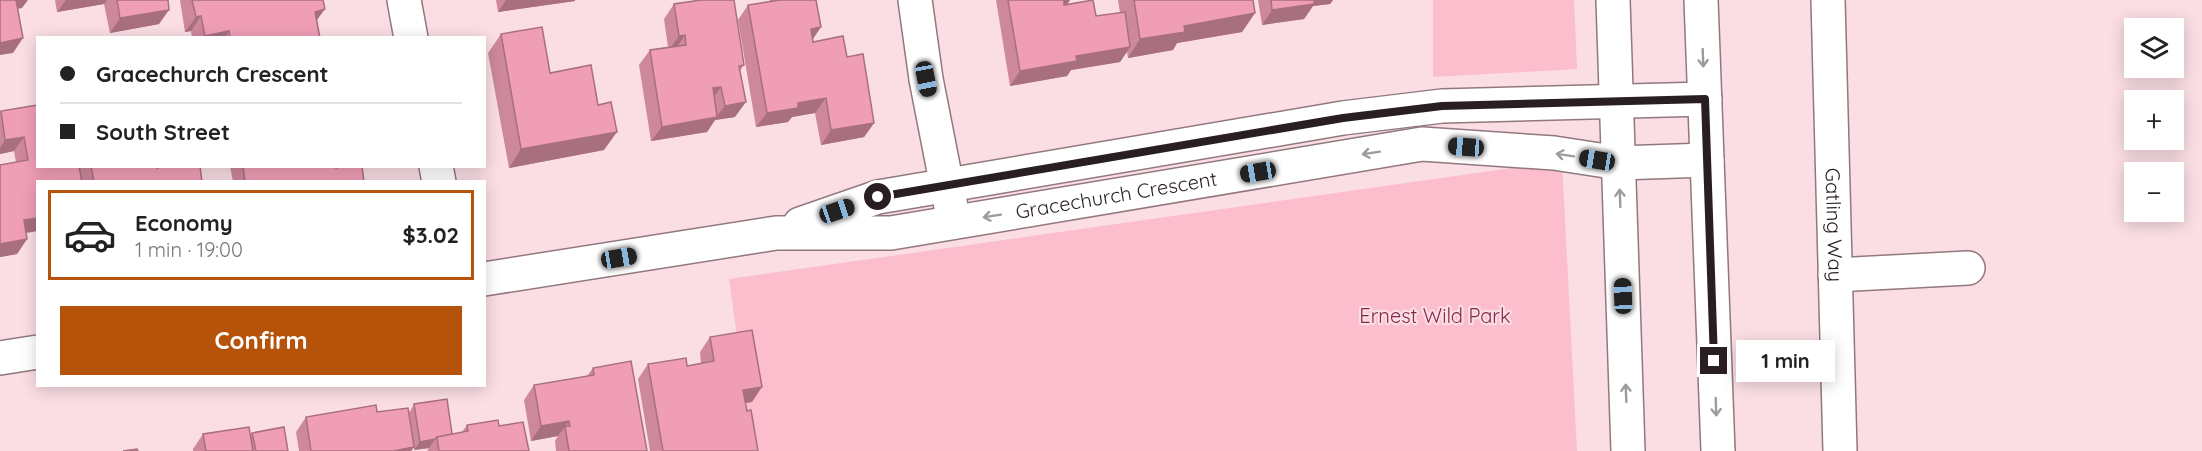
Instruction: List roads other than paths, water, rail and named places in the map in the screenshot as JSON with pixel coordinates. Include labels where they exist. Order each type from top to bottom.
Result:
[{"type":"main road","points":[[404,0],[411,36]]},
{"type":"main road","points":[[915,0],[926,79],[954,222]]},
{"type":"main road","points":[[1613,0],[1628,451]]},
{"type":"main road","points":[[1701,0],[1718,451]]},
{"type":"main road","name":"Gatling Way","points":[[1828,0],[1840,451]]},
{"type":"main road","name":"Gracechurch Crescent","points":[[776,233],[878,197],[1343,118],[1442,106],[1705,99]]},
{"type":"main road","name":"Gracechurch Crescent","points":[[486,279],[776,233],[891,233],[1422,144],[1554,153],[1619,163],[1707,160]]},
{"type":"main road","points":[[1835,275],[1968,268]]},
{"type":"main road","points":[[0,358],[36,352]]},
{"type":"park label","name":"Ernest Wild Park","points":[[1435,316]]}]
